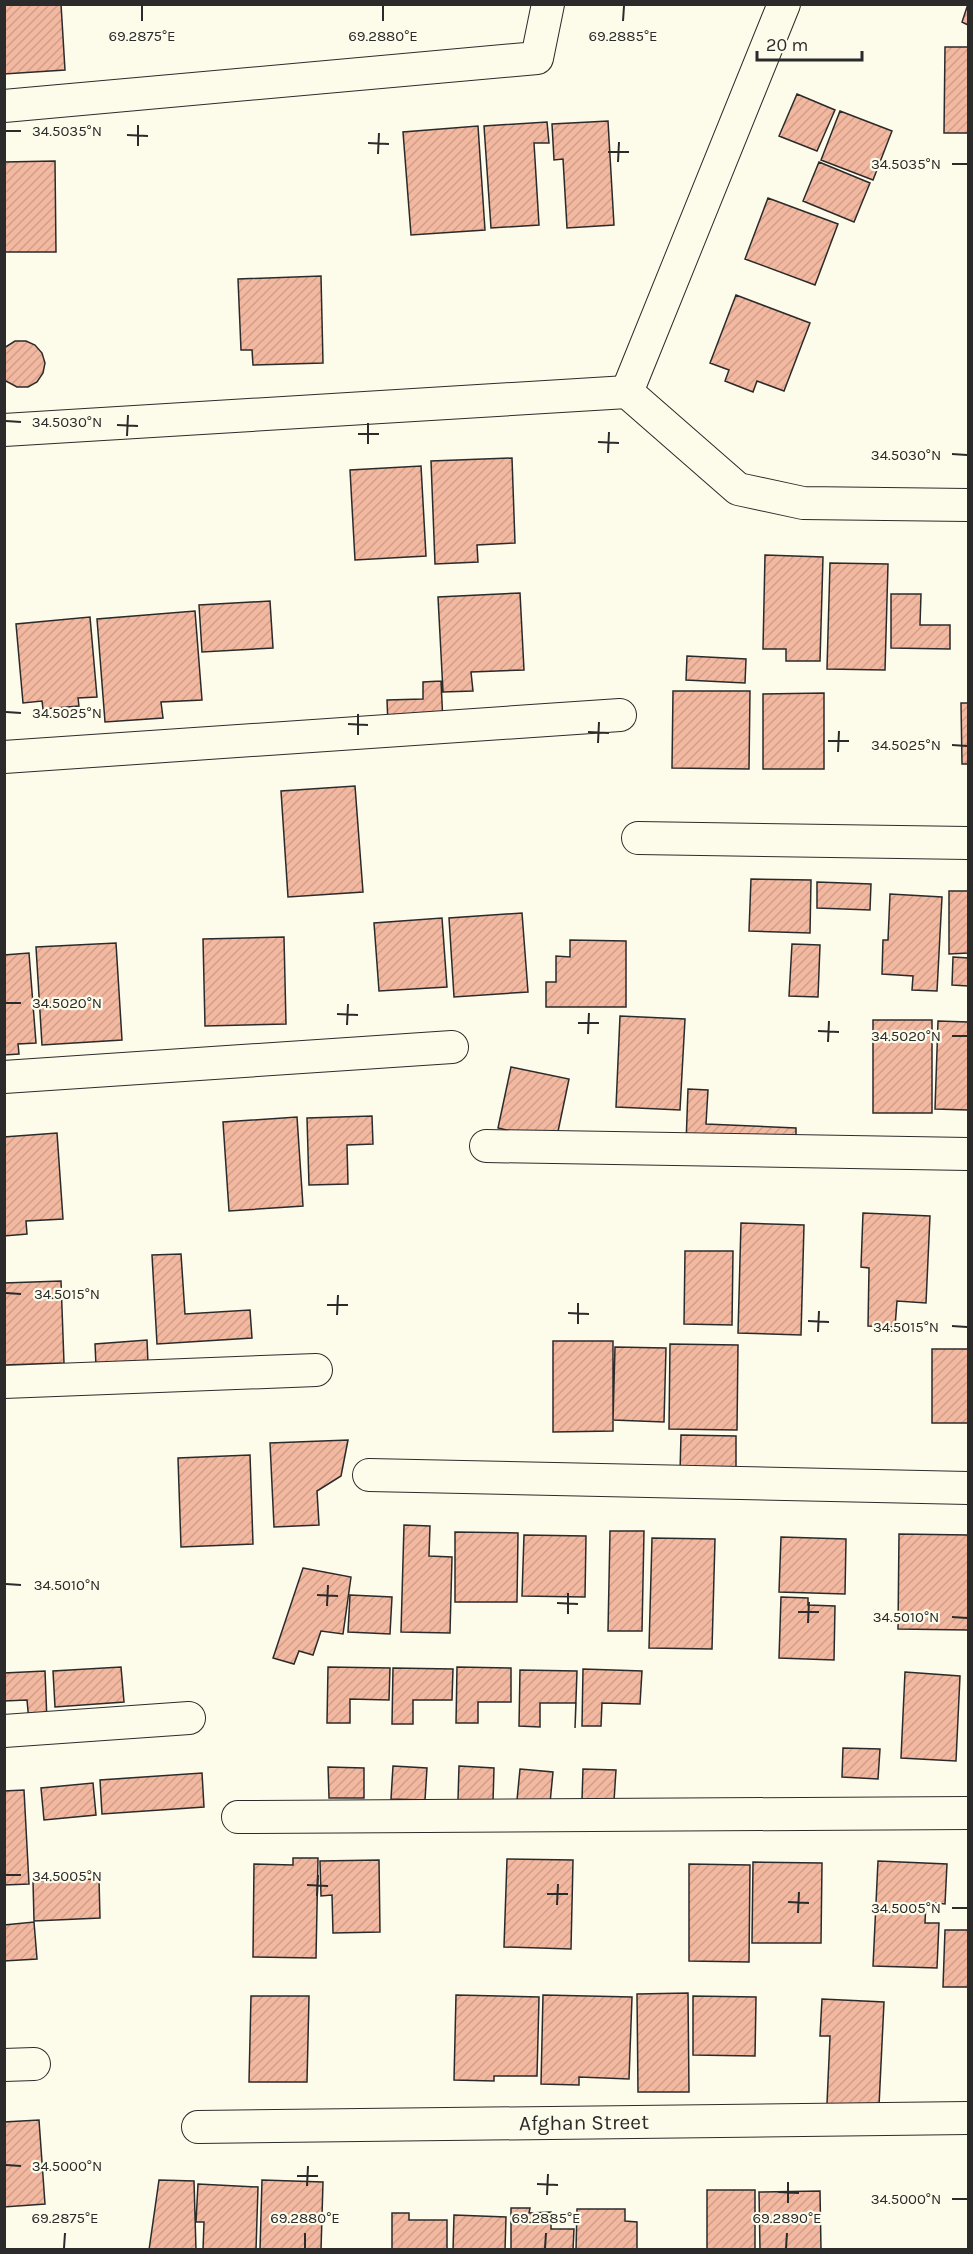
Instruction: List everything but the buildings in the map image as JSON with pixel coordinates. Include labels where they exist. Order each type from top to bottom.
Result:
[{"type":"street","points":[[4,106],[537,58],[548,4]]},
{"type":"street","points":[[627,392],[784,4]]},
{"type":"street","points":[[4,429],[627,392],[738,489],[803,503],[969,505]]},
{"type":"street","points":[[4,758],[620,715]]},
{"type":"street","points":[[638,838],[969,843]]},
{"type":"street","points":[[4,1077],[452,1047]]},
{"type":"street","points":[[486,1146],[969,1154]]},
{"type":"street","points":[[4,1382],[316,1371]]},
{"type":"street","points":[[369,1475],[969,1488]]},
{"type":"street","points":[[4,1731],[189,1718]]},
{"type":"street","points":[[238,1817],[969,1813]]},
{"type":"street","name":"Afghan Street","points":[[198,2127],[969,2118]]}]
